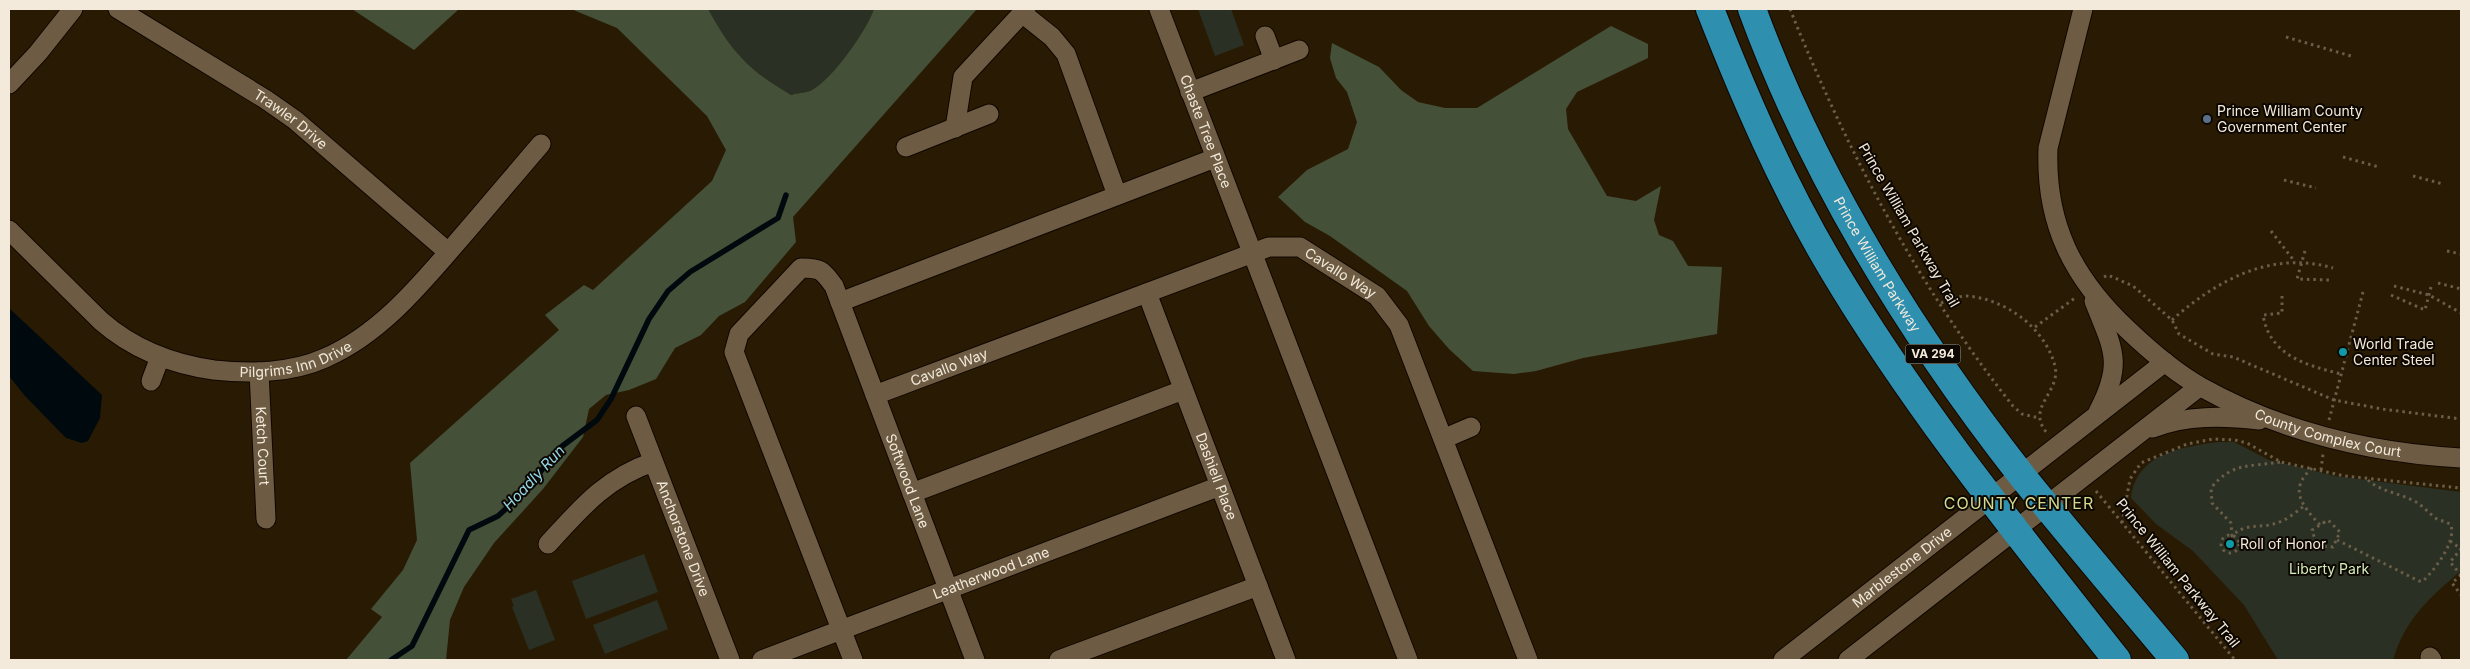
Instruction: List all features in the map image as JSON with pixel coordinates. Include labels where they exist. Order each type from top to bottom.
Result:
[{"type":"highway","name":"VA 294","points":[[1710,9],[1760,130],[1804,219],[1832,268],[1916,398],[2015,532],[2117,660]]},
{"type":"highway","name":"Prince William Parkway","points":[[1752,9],[1793,108],[1828,179],[1870,255],[1936,358],[2047,507],[2175,660]]},
{"type":"street","points":[[9,84],[38,53],[72,9]]},
{"type":"street","name":"Trawler Drive","points":[[118,9],[258,94],[295,120],[396,205],[448,252]]},
{"type":"street","name":"Chaste Tree Place","points":[[1159,9],[1251,254],[1408,660]]},
{"type":"street","points":[[2083,9],[2048,148],[2047,171],[2051,202],[2057,227],[2072,262],[2089,288],[2111,345],[2114,364],[2111,386],[2095,417]]},
{"type":"street","points":[[955,128],[963,77],[1024,11],[1052,37],[1066,54],[1117,196]]},
{"type":"street","points":[[1265,36],[1274,60]]},
{"type":"street","points":[[1190,92],[1299,50]]},
{"type":"street","points":[[906,148],[990,114]]},
{"type":"street","name":"Pilgrims Inn Drive","points":[[9,230],[115,333],[160,357],[204,368],[259,372],[308,364],[324,359],[350,345],[384,320],[448,252],[541,144]]},
{"type":"street","points":[[840,302],[1215,158]]},
{"type":"street","name":"Cavallo Way","points":[[875,395],[1269,247],[1300,247],[1376,296],[1399,325],[1528,660]]},
{"type":"street","name":"Softwood Lane","points":[[841,630],[734,352],[739,334],[801,268],[818,268],[834,286],[975,660]]},
{"type":"street","name":"County Complex Court","points":[[2089,288],[2119,322],[2165,362],[2199,387],[2285,424],[2326,437],[2368,448],[2461,458]]},
{"type":"street","name":"Dashiell Place","points":[[1147,293],[1286,660]]},
{"type":"street","points":[[151,381],[160,357]]},
{"type":"street","points":[[2022,475],[2165,362]]},
{"type":"street","name":"Ketch Court","points":[[259,372],[266,519]]},
{"type":"street","points":[[1848,660],[2199,387]]},
{"type":"street","points":[[912,493],[1183,390]]},
{"type":"street","name":"Anchorstone Drive","points":[[636,416],[730,660]]},
{"type":"street","points":[[2130,441],[2166,424],[2196,418],[2242,418],[2285,424]]},
{"type":"street","points":[[1443,439],[1471,427]]},
{"type":"street","points":[[548,544],[598,491],[626,473],[654,462]]},
{"type":"street","name":"Marblestone Drive","points":[[1783,660],[2022,475]]},
{"type":"street","name":"Leatherwood Lane","points":[[762,660],[1220,486]]},
{"type":"street","points":[[1058,660],[1258,586]]},
{"type":"street","points":[[841,630],[853,660]]},
{"type":"path","name":"Prince William Parkway Trail","points":[[1790,9],[1816,73],[1854,154],[1897,232],[1941,303],[2013,406],[2022,414],[2039,418]]},
{"type":"path","points":[[2286,37],[2351,56]]},
{"type":"path","points":[[2343,157],[2379,167]]},
{"type":"path","points":[[2414,176],[2443,184]]},
{"type":"path","points":[[2284,180],[2316,188]]},
{"type":"path","points":[[2271,231],[2295,262]]},
{"type":"path","points":[[2305,251],[2297,279],[2329,280]]},
{"type":"path","points":[[2447,251],[2461,254]]},
{"type":"path","points":[[2172,320],[2203,295],[2229,279],[2271,265],[2302,262],[2333,268]]},
{"type":"path","points":[[2035,327],[2108,275],[2117,277],[2139,290],[2172,320],[2179,334],[2213,354],[2233,357],[2334,400],[2382,409],[2461,419]]},
{"type":"path","points":[[2438,283],[2461,289]]},
{"type":"path","points":[[2394,286],[2429,295],[2461,313]]},
{"type":"path","points":[[2391,295],[2425,310],[2431,287]]},
{"type":"path","points":[[2320,470],[2334,400],[2363,292]]},
{"type":"path","points":[[1941,303],[1956,297],[1967,296],[1980,299],[2007,309],[2035,327],[2044,341],[2055,367],[2054,384],[2040,410],[2041,426]]},
{"type":"path","points":[[2282,296],[2282,313],[2262,315],[2268,332],[2275,343],[2290,357],[2341,374]]},
{"type":"path","points":[[2122,523],[2130,479],[2141,463],[2156,455],[2187,444],[2213,439],[2235,440],[2247,443],[2281,462],[2320,470],[2365,478],[2461,488]]},
{"type":"path","points":[[2232,536],[2231,523],[2212,503],[2211,488],[2221,476],[2232,469],[2281,462]]},
{"type":"path","points":[[2313,468],[2303,477],[2299,488],[2304,506],[2320,525],[2328,520]]},
{"type":"path","points":[[2336,540],[2423,581],[2450,541],[2452,525],[2438,519],[2421,504],[2391,490],[2378,488],[2365,478]]},
{"type":"path","name":"Prince William Parkway Trail","points":[[2103,500],[2235,660]]},
{"type":"path","points":[[2232,536],[2238,540],[2238,548],[2236,551],[2228,553],[2222,548],[2222,541],[2225,537],[2232,536],[2245,527],[2275,524],[2304,506]]},
{"type":"path","points":[[2328,520],[2340,532],[2333,547],[2317,546],[2312,530],[2328,520]]},
{"type":"path","points":[[2450,541],[2460,549],[2450,562],[2461,575],[2452,583],[2461,595]]},
{"type":"green space","points":[[352,9],[459,9],[414,50]]},
{"type":"green space","points":[[571,9],[708,9],[725,37],[742,58],[763,77],[791,95],[810,91],[819,86],[828,77],[856,42],[874,9],[977,9],[793,217],[796,242],[745,302],[719,316],[701,335],[675,348],[656,379],[629,390],[606,395],[589,409],[583,437],[543,489],[494,543],[464,587],[450,620],[446,660],[346,660],[382,617],[371,609],[403,570],[417,540],[410,463],[559,330],[545,315],[584,285],[593,290],[712,181],[726,150],[707,116],[617,28]]},
{"type":"green space","points":[[708,9],[874,9],[864,30],[838,67],[819,86],[810,91],[791,95],[763,77],[742,59],[733,49]]},
{"type":"green space","points":[[1198,9],[1231,9],[1244,45],[1215,56]]},
{"type":"green space","points":[[1611,26],[1648,44],[1648,58],[1577,92],[1566,109],[1568,129],[1607,196],[1636,201],[1661,186],[1654,220],[1659,235],[1673,241],[1688,266],[1722,267],[1717,334],[1583,358],[1536,371],[1514,374],[1473,371],[1449,349],[1429,326],[1407,291],[1330,236],[1305,222],[1278,197],[1307,170],[1348,149],[1357,122],[1347,92],[1336,78],[1330,58],[1332,43],[1379,67],[1401,90],[1418,102],[1445,108],[1477,108]]},
{"type":"green space","name":"Liberty Park","points":[[2218,442],[2234,442],[2269,460],[2335,476],[2461,492],[2461,571],[2420,610],[2404,632],[2393,660],[2278,660],[2244,605],[2193,551],[2156,524],[2131,498],[2135,483],[2142,471],[2151,462],[2162,455],[2176,450]]},
{"type":"green space","points":[[644,554],[658,592],[586,619],[572,581]]},
{"type":"green space","points":[[536,590],[555,640],[529,650],[512,607],[514,606],[511,599]]},
{"type":"green space","points":[[657,600],[668,629],[605,654],[593,625]]},
{"type":"shaded area","points":[[9,308],[102,395],[100,418],[88,441],[82,443],[66,438],[25,396],[9,376]]},
{"type":"waterway","name":"Hoadly Run","points":[[391,660],[412,646],[469,530],[498,516],[522,494],[561,447],[597,420],[611,399],[649,319],[668,291],[690,272],[778,218],[786,195]]},
{"type":"place","name":"Prince William County Government Center","points":[[2207,119]]},
{"type":"place","name":"World Trade Center Steel","points":[[2343,352]]},
{"type":"place","name":"Roll of Honor","points":[[2230,544]]},
{"type":"district","name":"COUNTY CENTER","points":[[2019,503]]}]
